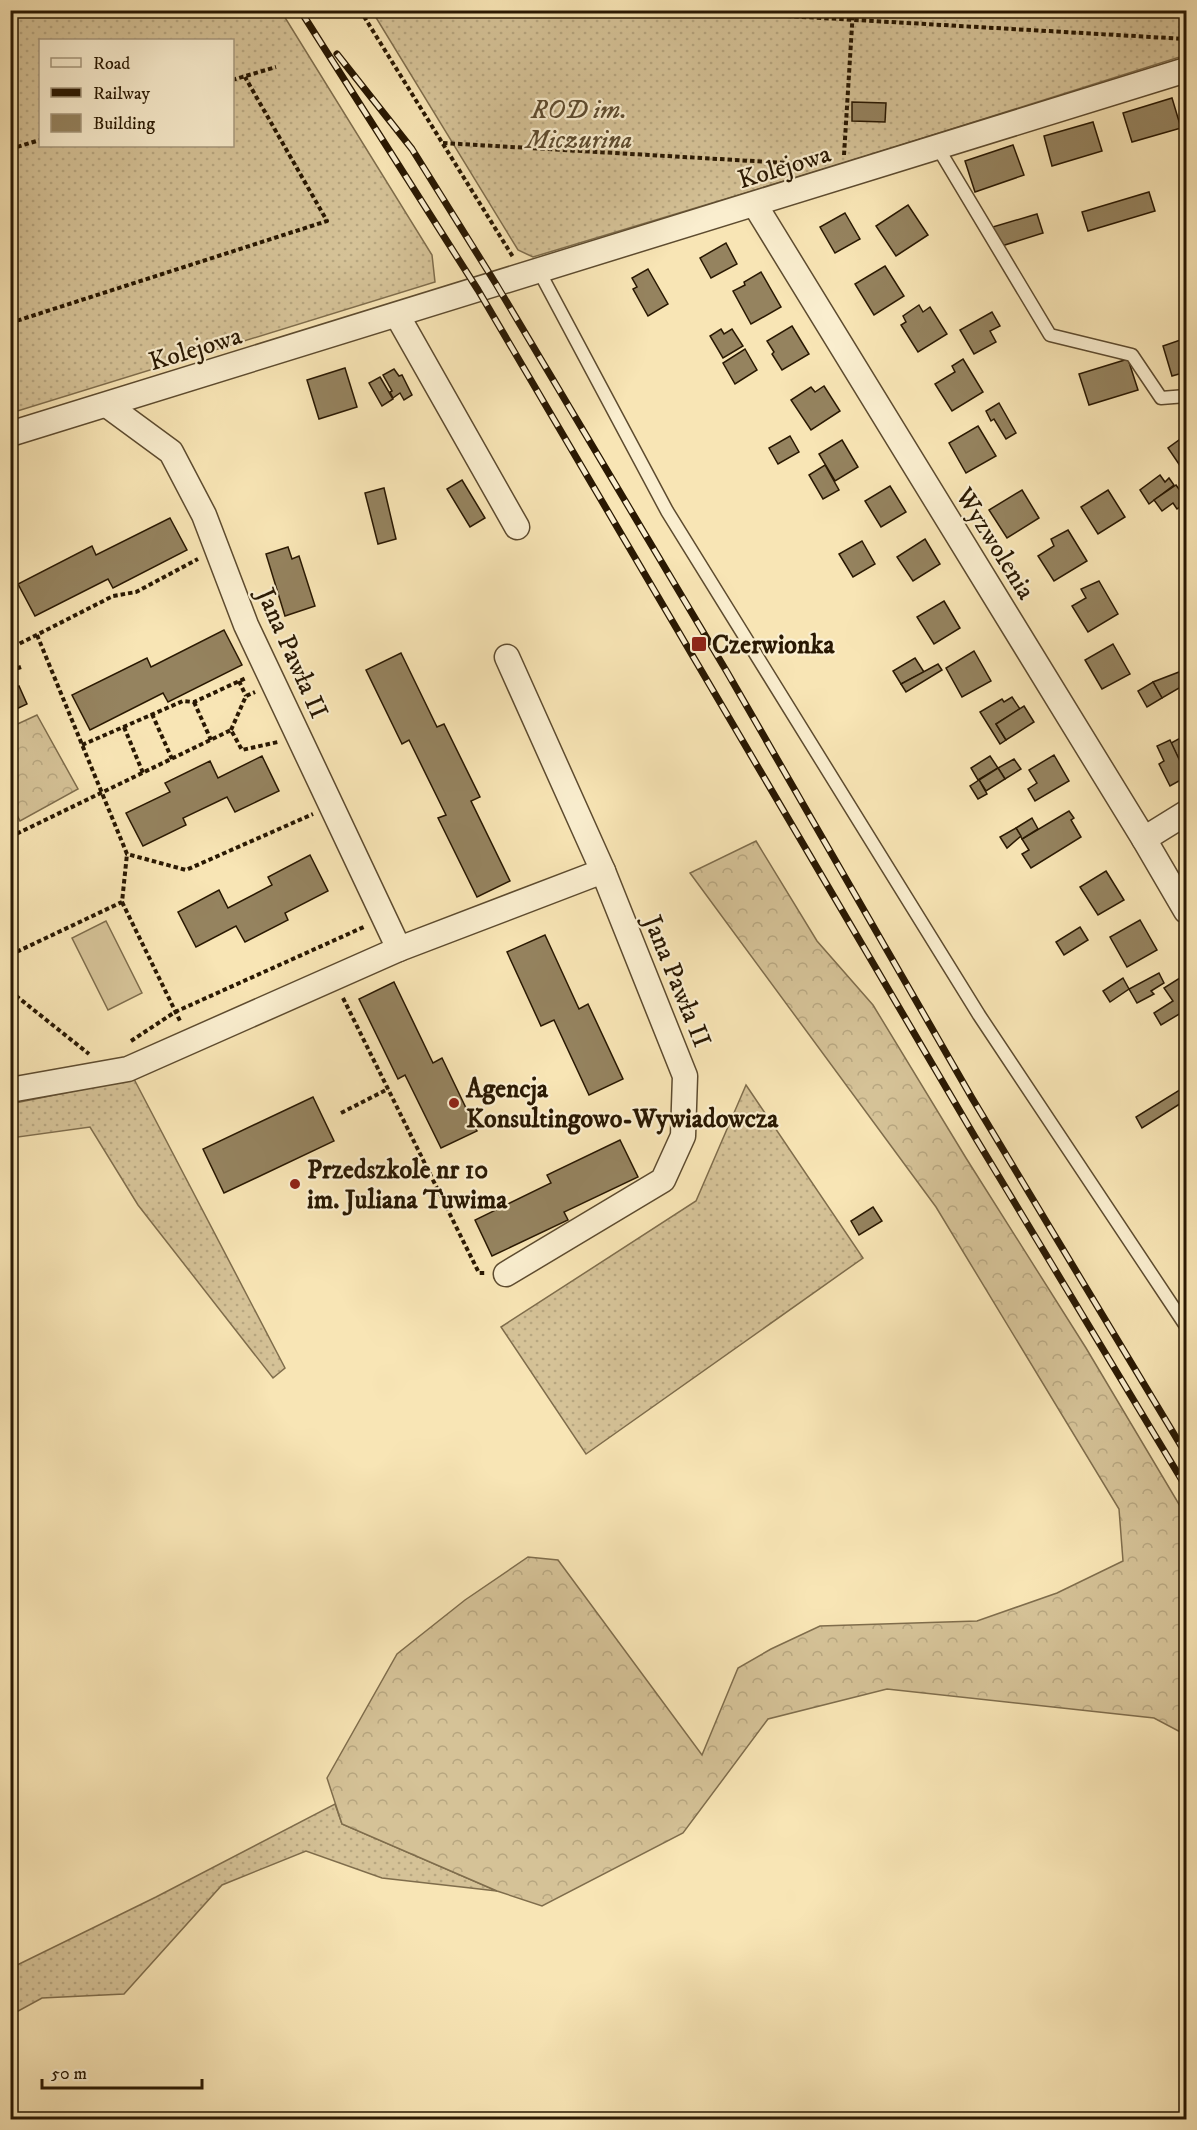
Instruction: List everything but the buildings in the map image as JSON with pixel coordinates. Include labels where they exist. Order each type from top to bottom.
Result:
[{"type":"street","name":"Kolejowa","points":[[10,434],[755,205],[841,166],[938,148],[1186,70]]},
{"type":"street","name":"Wyzwolenia","points":[[755,205],[1186,911]]},
{"type":"street","points":[[397,315],[516,527]]},
{"type":"street","name":"Jana Pawła II","points":[[106,405],[171,452],[204,515],[246,625],[399,949]]},
{"type":"street","name":"Jana Pawła II","points":[[506,1274],[663,1180],[683,1136],[685,1076],[603,871],[507,657]]},
{"type":"street","points":[[1144,839],[1186,813]]},
{"type":"street","points":[[10,1090],[128,1069],[399,949],[603,871]]},
{"type":"lane","points":[[938,148],[1050,335],[1132,355],[1161,398],[1186,396]]},
{"type":"lane","points":[[532,273],[674,522],[978,1015],[1186,1326]]},
{"type":"path","points":[[360,10],[443,143],[532,273]]},
{"type":"path","points":[[682,10],[1186,39]]},
{"type":"path","points":[[841,166],[852,10]]},
{"type":"path","points":[[234,80],[276,67]]},
{"type":"path","points":[[10,323],[327,221],[245,77]]},
{"type":"path","points":[[10,149],[39,140]]},
{"type":"path","points":[[443,143],[787,163],[817,162]]},
{"type":"path","points":[[841,166],[843,151]]},
{"type":"path","points":[[12,647],[112,596],[136,592],[217,549]]},
{"type":"path","points":[[37,634],[127,854],[122,902],[190,1042]]},
{"type":"path","points":[[10,671],[21,667]]},
{"type":"path","points":[[82,745],[183,701],[194,702],[239,681],[270,675]]},
{"type":"path","points":[[10,837],[231,730],[246,696],[270,675]]},
{"type":"path","points":[[239,681],[246,696]]},
{"type":"path","points":[[194,702],[211,740]]},
{"type":"path","points":[[152,714],[172,759]]},
{"type":"path","points":[[124,727],[143,773]]},
{"type":"path","points":[[231,730],[242,750],[299,737]]},
{"type":"path","points":[[127,854],[186,870],[332,806]]},
{"type":"path","points":[[10,955],[122,902]]},
{"type":"path","points":[[124,1046],[175,1011],[385,918]]},
{"type":"path","points":[[333,979],[479,1273],[506,1274]]},
{"type":"path","points":[[10,991],[111,1072]]},
{"type":"path","points":[[76,1054],[96,1051]]},
{"type":"path","points":[[341,1113],[388,1089]]},
{"type":"green space","points":[[11,10],[281,11],[432,255],[435,282],[11,413]]},
{"type":"green space","name":"ROD im. Miczurina","points":[[372,11],[1186,11],[1186,55],[844,163],[533,257],[518,250]]},
{"type":"green space","points":[[37,715],[78,789],[20,821],[11,803],[11,727]]},
{"type":"green space","points":[[756,841],[817,941],[873,1005],[1086,1348],[1186,1516],[1186,1735],[1154,1718],[887,1689],[768,1719],[683,1833],[542,1906],[497,1891],[342,1824],[327,1778],[397,1654],[465,1600],[528,1557],[558,1560],[702,1755],[738,1668],[771,1649],[820,1626],[977,1621],[1057,1593],[1123,1561],[1119,1509],[936,1207],[690,873]]},
{"type":"green space","points":[[106,921],[142,993],[108,1010],[72,938]]},
{"type":"green space","points":[[134,1079],[285,1368],[273,1378],[138,1205],[90,1127],[11,1138],[10,1104]]},
{"type":"green space","points":[[746,1085],[863,1258],[586,1454],[501,1327],[696,1201]]},
{"type":"green space","points":[[335,1804],[342,1824],[497,1891],[382,1878],[306,1851],[222,1885],[124,1994],[42,1998],[11,2015],[11,1968],[156,1897]]},
{"type":"railway","points":[[300,10],[478,290],[975,1137],[1186,1487]]},
{"type":"railway","points":[[337,54],[412,149],[496,284],[727,672],[972,1098],[1186,1454]]},
{"type":"place","name":"Czerwionka","points":[[699,644]]},
{"type":"place","name":"Agencja Konsultingowo-Wywiadowcza","points":[[454,1103]]},
{"type":"place","name":"Przedszkole nr 10 im. Juliana Tuwima","points":[[295,1184]]}]
